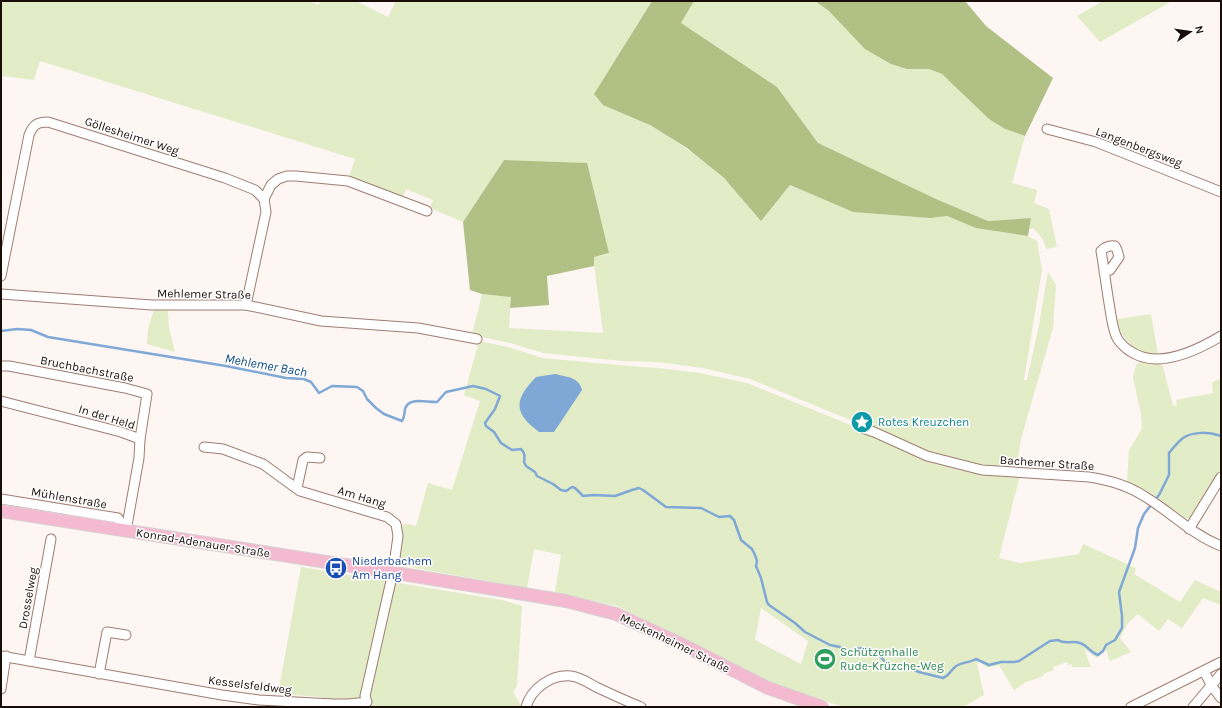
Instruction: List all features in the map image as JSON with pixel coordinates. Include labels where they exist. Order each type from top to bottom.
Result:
[{"type":"main road","name":"Konrad-Adenauer-Straße","points":[[1,511],[406,574]]},
{"type":"main road","name":"Meckenheimer Straße","points":[[406,574],[566,601],[616,614],[681,644],[768,688],[822,707]]},
{"type":"street","name":"Göllesheimer Weg","points":[[1,276],[29,135],[32,128],[39,122],[48,122],[225,178],[254,190],[264,199]]},
{"type":"street","name":"Langenbergsweg","points":[[1047,129],[1096,142],[1221,192]]},
{"type":"street","points":[[246,305],[266,212],[264,199],[271,185],[278,179],[287,176],[296,176],[348,180],[427,211]]},
{"type":"street","points":[[1104,272],[1117,339],[1126,349],[1137,356],[1154,359],[1166,358],[1197,348],[1221,336]]},
{"type":"street","name":"Mehlemer Straße","points":[[1,294],[152,305],[246,305],[321,321],[418,328],[477,339]]},
{"type":"street","name":"Bruchbachstraße","points":[[1,366],[9,366],[148,394],[140,439]]},
{"type":"street","name":"In der Held","points":[[1,401],[121,432],[140,439],[139,458],[126,531]]},
{"type":"street","name":"Bachemer Straße","points":[[859,427],[874,432],[927,456],[982,470],[1089,477],[1124,485],[1149,499],[1205,540],[1221,546]]},
{"type":"street","name":"Am Hang","points":[[204,447],[223,449],[264,464],[300,491],[387,517],[396,524],[398,536],[393,572]]},
{"type":"street","points":[[296,488],[304,460],[307,457],[320,458]]},
{"type":"street","points":[[1189,529],[1221,477]]},
{"type":"street","name":"Mühlenstraße","points":[[1,499],[118,518],[126,531]]},
{"type":"street","name":"Drosselweg","points":[[29,661],[51,538]]},
{"type":"street","name":"Kesselsfeldweg","points":[[4,656],[99,674],[259,700],[333,704],[367,702],[365,696],[393,572]]},
{"type":"street","points":[[99,674],[106,632],[126,635]]},
{"type":"street","points":[[1,689],[4,656]]},
{"type":"street","points":[[1132,707],[1221,662]]},
{"type":"street","points":[[1204,671],[1211,685],[1221,698]]},
{"type":"street","points":[[1193,707],[1221,674]]},
{"type":"street","points":[[526,707],[532,694],[540,686],[549,680],[571,676],[586,681],[641,707]]},
{"type":"green space","points":[[1,1],[310,1],[318,5],[321,1],[356,1],[388,17],[396,1],[652,1],[594,94],[661,132],[707,164],[738,192],[761,220],[790,185],[853,212],[930,218],[947,216],[976,228],[1028,236],[1037,241],[1042,270],[1024,380],[1027,380],[1039,325],[1048,272],[1056,285],[1053,328],[1021,439],[1016,470],[982,467],[928,454],[870,428],[750,379],[703,368],[658,362],[622,361],[543,353],[510,343],[472,335],[482,294],[511,297],[509,328],[603,333],[593,257],[609,254],[504,160],[463,222],[430,208],[433,200],[406,189],[403,198],[349,177],[355,159],[40,61],[34,80],[3,76],[1,85]]},
{"type":"green space","points":[[652,1],[694,1],[681,23],[777,87],[818,143],[936,199],[988,221],[1031,218],[1028,236],[976,228],[947,216],[930,218],[853,212],[790,185],[761,221],[724,178],[687,148],[650,125],[603,105],[594,94]]},
{"type":"green space","points":[[694,1],[815,1],[907,69],[929,69],[942,74],[1005,129],[1025,136],[1012,183],[1037,190],[1034,203],[1049,209],[1057,247],[1046,249],[1040,235],[1033,228],[1029,229],[1031,218],[988,221],[936,199],[818,143],[777,87],[681,23]]},
{"type":"green space","points":[[815,1],[965,1],[986,26],[1053,78],[1025,136],[1005,129],[989,119],[942,74],[929,69],[907,69],[891,64],[865,49],[829,11]]},
{"type":"green space","points":[[1103,1],[1172,1],[1100,42],[1077,16]]},
{"type":"green space","points":[[504,160],[587,163],[609,253],[594,257],[594,266],[547,276],[549,305],[510,308],[511,297],[482,294],[470,290],[463,222]]},
{"type":"green space","points":[[154,309],[168,310],[169,328],[175,352],[147,344],[148,329]]},
{"type":"green space","points":[[1151,314],[1158,354],[1143,352],[1131,345],[1122,334],[1117,319]]},
{"type":"green space","points":[[479,341],[508,347],[542,358],[700,373],[747,383],[873,434],[926,459],[1020,475],[999,558],[1020,563],[1079,554],[1083,544],[1136,568],[1134,574],[1180,602],[1195,580],[1221,592],[1221,605],[1203,598],[1182,628],[1168,619],[1159,631],[1138,614],[1127,624],[1120,638],[1131,652],[1110,661],[1106,650],[1097,658],[1084,649],[1091,667],[1072,667],[1072,664],[1068,665],[1067,662],[1053,667],[1054,670],[1043,674],[1044,676],[1026,682],[1014,690],[999,665],[987,668],[979,661],[977,663],[984,695],[963,707],[844,707],[789,690],[736,666],[617,606],[555,592],[561,555],[534,549],[527,588],[404,566],[399,556],[401,530],[403,525],[406,524],[416,526],[428,483],[452,490],[480,401],[464,395]],"holes":[[[761,608],[808,641],[801,664],[755,640]]]},
{"type":"green space","points":[[1141,362],[1150,364],[1162,363],[1173,406],[1177,405],[1176,400],[1213,393],[1212,382],[1221,379],[1221,469],[1190,519],[1184,518],[1151,493],[1127,481],[1129,450],[1142,429],[1141,414],[1133,378],[1136,365]]},
{"type":"green space","points":[[301,567],[502,600],[522,606],[517,686],[513,692],[522,707],[322,707],[323,697],[278,694]]},
{"type":"water","points":[[555,374],[575,380],[578,382],[582,390],[554,432],[539,432],[525,419],[521,413],[520,402],[524,391],[536,377]]},
{"type":"waterway","name":"Mehlemer Bach","points":[[1,331],[17,329],[31,330],[48,337],[226,366],[286,378],[304,379],[311,382],[319,393],[332,386],[357,387],[363,391],[367,399],[376,408],[384,414],[402,421],[407,405],[414,401],[437,402],[446,392],[473,386],[486,389],[500,396],[495,409],[485,423],[486,426],[494,432],[501,443],[512,450],[521,449],[525,456],[524,462],[526,466],[535,472],[537,476],[561,490],[566,491],[572,487],[575,488],[583,496],[615,496],[639,488],[666,507],[701,508],[719,517],[730,516],[734,520],[741,540],[752,549],[755,555],[757,561],[756,566],[769,605],[795,623],[805,632],[830,645],[840,647],[848,652],[853,652],[862,648],[870,649],[878,654],[887,664],[904,665],[919,672],[943,678],[947,676],[957,665],[976,659],[989,665],[1001,662],[1019,661],[1050,641],[1058,640],[1063,642],[1080,643],[1098,655],[1103,651],[1106,645],[1115,640],[1122,628],[1119,592],[1135,548],[1138,528],[1144,514],[1159,495],[1169,475],[1169,453],[1183,438],[1192,434],[1207,433],[1221,436]]},
{"type":"place","name":"Rotes Kreuzchen","points":[[862,422]]},
{"type":"place","name":"Niederbachem Am Hang","points":[[336,568]]},
{"type":"place","name":"Schützenhalle Rude-Krüzche-Weg","points":[[825,659]]}]
